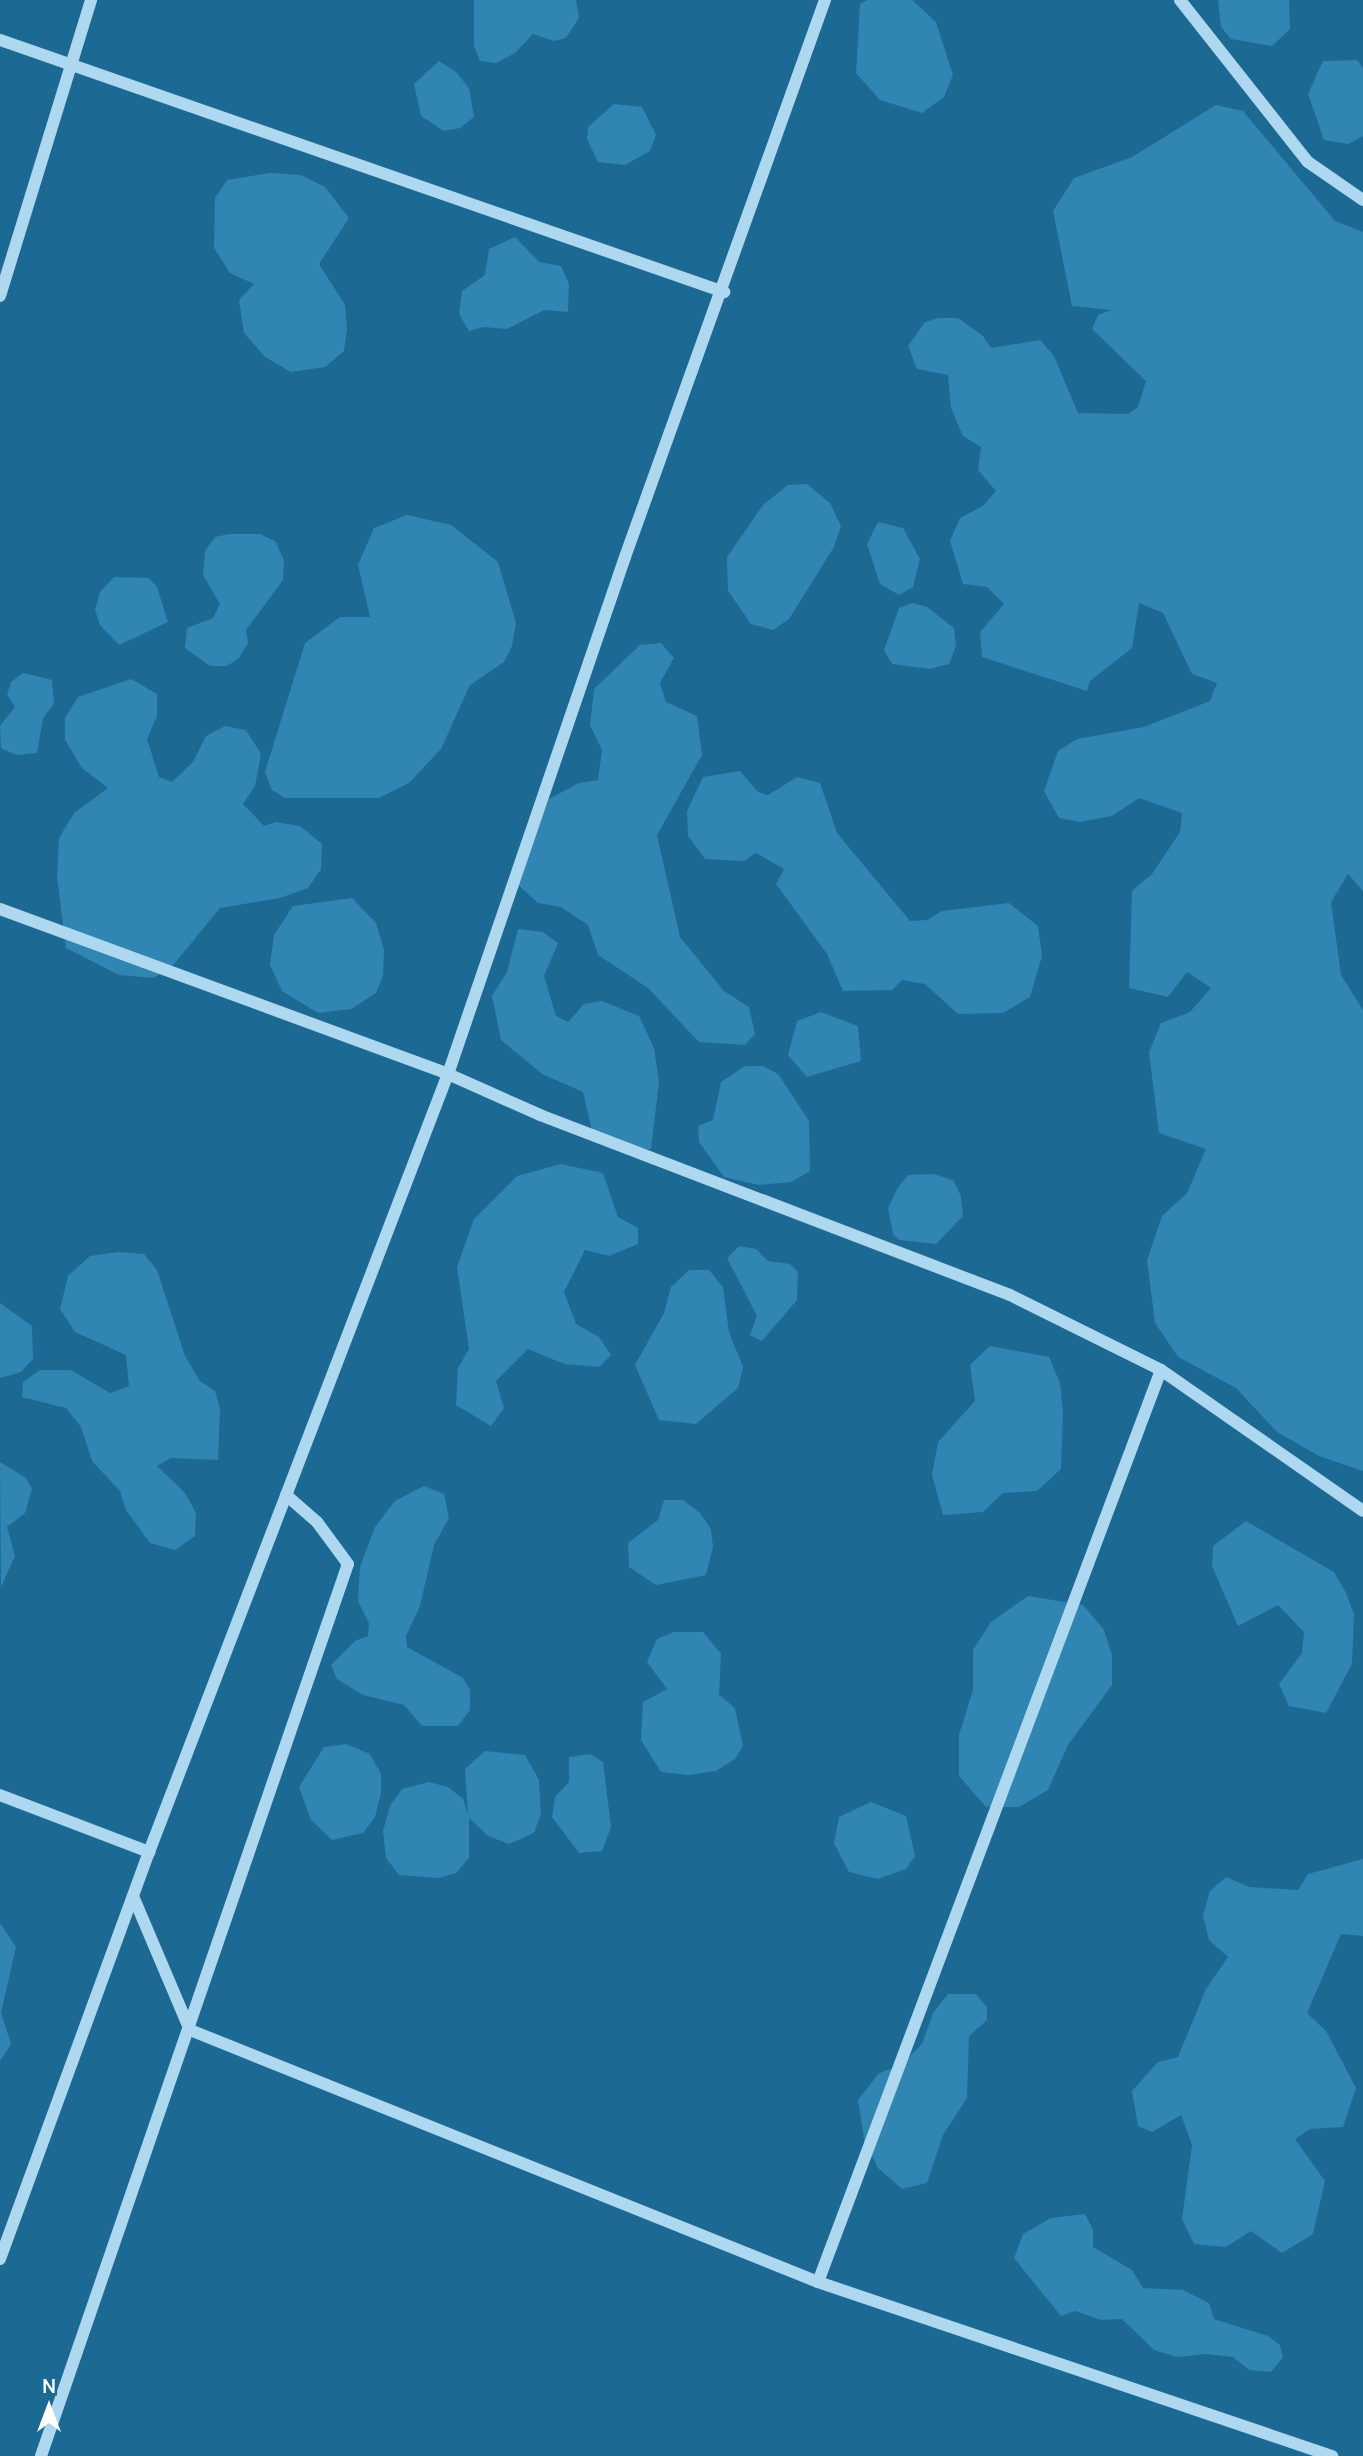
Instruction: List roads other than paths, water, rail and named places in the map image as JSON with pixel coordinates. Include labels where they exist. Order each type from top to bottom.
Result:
[{"type":"street","points":[[0,296],[91,0]]},
{"type":"street","points":[[0,2259],[149,1852],[448,1074],[621,570],[723,292],[825,0]]},
{"type":"street","points":[[1180,0],[1308,162],[1363,200]]},
{"type":"street","points":[[0,40],[723,292]]},
{"type":"street","points":[[0,909],[448,1074],[540,1115],[1010,1295],[1161,1370],[1363,1511]]},
{"type":"street","points":[[818,2282],[1161,1370]]},
{"type":"street","points":[[41,2456],[190,2030],[348,1564],[317,1522],[286,1495]]},
{"type":"street","points":[[0,1796],[149,1852]]},
{"type":"street","points":[[133,1896],[190,2030],[818,2282],[1332,2456]]}]
